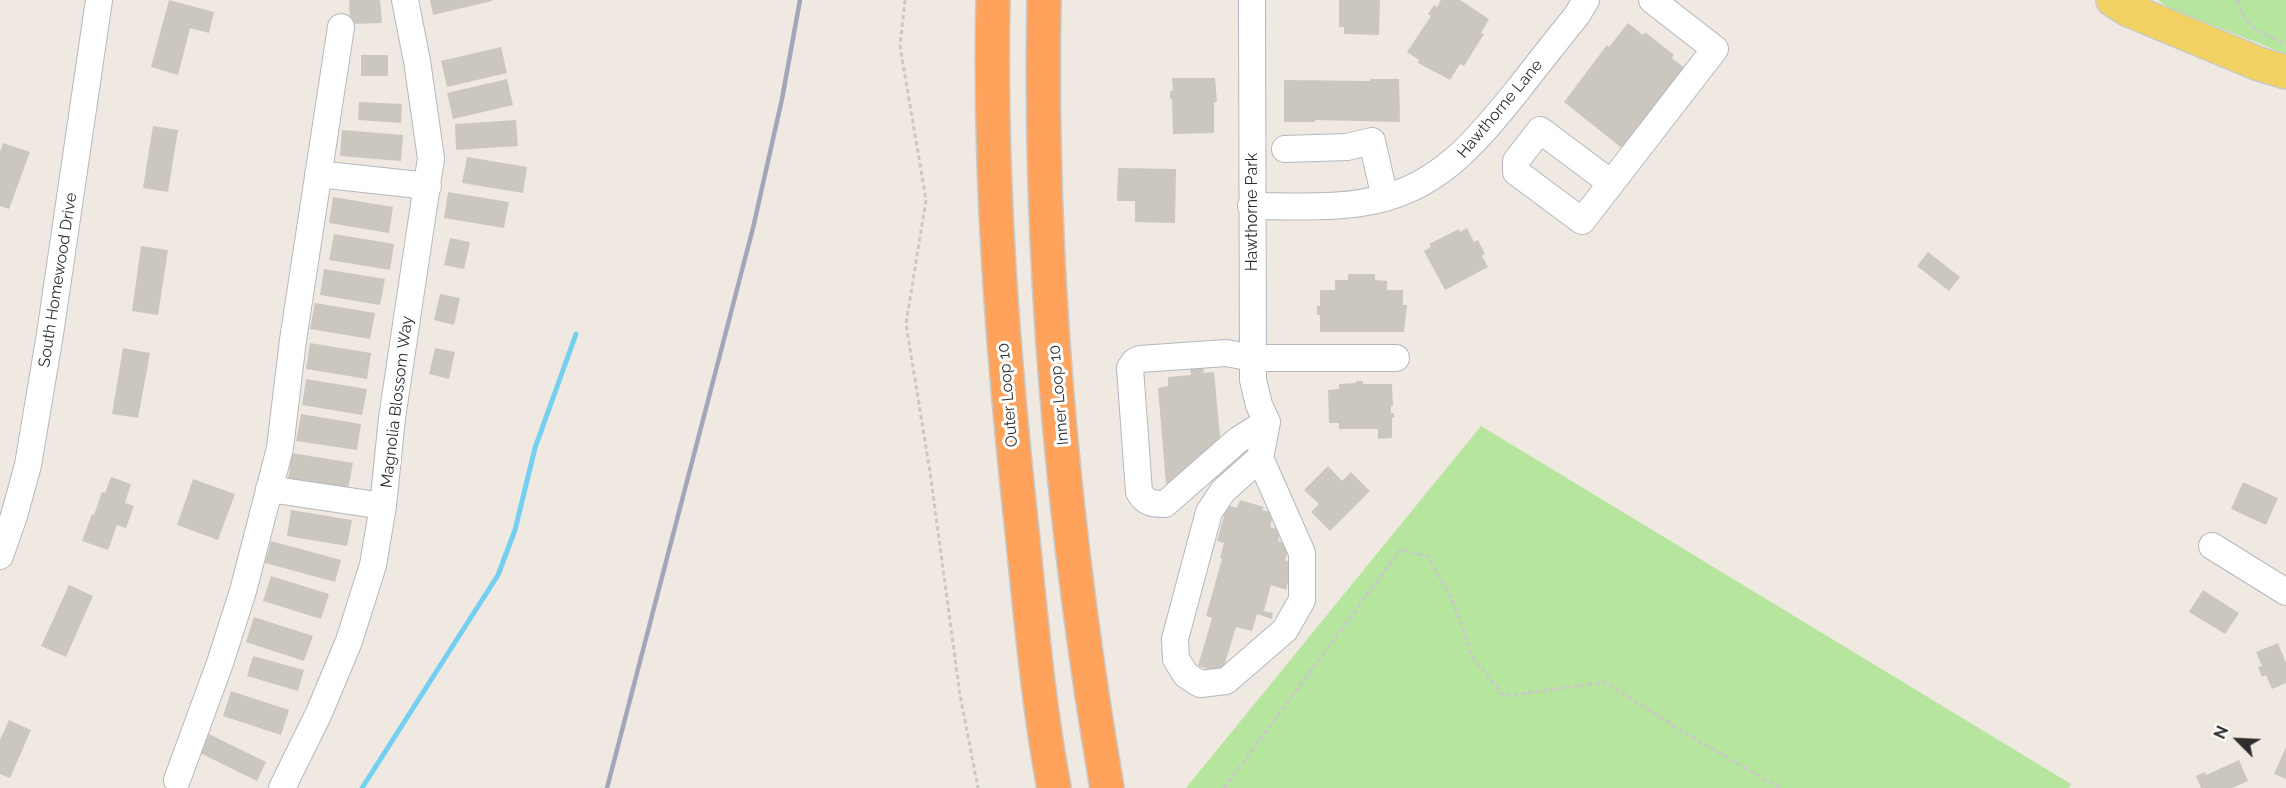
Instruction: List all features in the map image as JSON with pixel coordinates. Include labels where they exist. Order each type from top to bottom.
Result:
[{"type":"highway","name":"Outer Loop 10","points":[[993,0],[994,155],[1004,346],[1036,661],[1054,788]]},
{"type":"highway","name":"Inner Loop 10","points":[[1044,0],[1048,261],[1070,523],[1107,788]]},
{"type":"main road","points":[[2113,0],[2140,14],[2259,64],[2286,72]]},
{"type":"street","name":"South Homewood Drive","points":[[0,556],[28,465],[50,334],[99,0]]},
{"type":"street","name":"Magnolia Blossom Way","points":[[282,788],[319,713],[349,641],[373,565],[383,506],[392,418],[431,158],[405,0]]},
{"type":"street","name":"Hawthorne Park","points":[[1252,0],[1253,380],[1259,405],[1267,422]]},
{"type":"street","name":"Hawthorne Lane","points":[[1251,206],[1328,206],[1385,198],[1413,187],[1455,162],[1480,137],[1577,15],[1586,0]]},
{"type":"street","points":[[1611,183],[1715,49],[1652,0]]},
{"type":"street","points":[[181,785],[243,591],[280,448],[293,340],[341,27]]},
{"type":"street","points":[[1285,149],[1347,147],[1372,141],[1385,198]]},
{"type":"street","points":[[318,174],[428,186]]},
{"type":"street","points":[[1267,422],[1238,440],[1165,504],[1156,504],[1143,499],[1139,492],[1131,368],[1134,362],[1140,359],[1226,353],[1253,358],[1396,358]]},
{"type":"street","points":[[1260,458],[1222,491],[1209,512],[1178,627],[1175,639],[1176,659],[1186,675],[1200,684],[1226,681],[1251,661],[1286,630],[1302,600],[1302,553],[1260,458],[1267,422]]},
{"type":"street","points":[[269,489],[383,506]]},
{"type":"street","points":[[2212,546],[2286,592]]},
{"type":"path","points":[[905,0],[900,46],[926,200],[906,324],[930,472],[960,695],[978,788]]},
{"type":"path","points":[[2238,0],[2249,25],[2272,38],[2286,42]]},
{"type":"path","points":[[1224,788],[1401,549],[1428,557],[1452,599],[1473,658],[1504,696],[1606,682],[1678,729],[1780,788]]},
{"type":"green space","points":[[2158,0],[2286,0],[2286,54],[2169,8]]},
{"type":"green space","points":[[1481,426],[2071,784],[2069,788],[1186,788]]},
{"type":"building","points":[[169,0],[214,12],[209,33],[190,28],[178,75],[151,67]]},
{"type":"building","points":[[349,0],[380,0],[382,23],[350,24]]},
{"type":"building","points":[[430,0],[492,0],[492,1],[433,15]]},
{"type":"building","points":[[1339,0],[1380,0],[1379,35],[1344,34],[1344,27],[1339,27]]},
{"type":"building","points":[[1441,0],[1460,0],[1489,19],[1481,33],[1484,34],[1464,66],[1460,64],[1450,80],[1418,63],[1419,60],[1407,52],[1431,16],[1428,14],[1434,5],[1437,7]]},
{"type":"building","points":[[1628,23],[1643,35],[1645,32],[1674,55],[1672,58],[1686,69],[1623,149],[1564,102],[1607,45],[1609,47]]},
{"type":"building","points":[[501,47],[507,73],[447,87],[441,61]]},
{"type":"building","points":[[361,55],[388,55],[388,76],[361,76]]},
{"type":"building","points":[[1172,78],[1215,78],[1217,102],[1214,102],[1214,133],[1173,134],[1172,99],[1170,99],[1170,91],[1173,91]]},
{"type":"building","points":[[507,79],[513,105],[453,119],[447,93]]},
{"type":"building","points":[[1370,79],[1399,79],[1400,122],[1315,120],[1315,122],[1284,122],[1284,80],[1370,81]]},
{"type":"building","points":[[359,102],[402,104],[401,123],[358,120]]},
{"type":"building","points":[[516,120],[518,146],[456,150],[455,124]]},
{"type":"building","points":[[153,126],[178,130],[168,192],[143,188]]},
{"type":"building","points":[[342,130],[403,135],[401,161],[340,156]]},
{"type":"building","points":[[3,143],[30,152],[9,209],[0,206],[0,152]]},
{"type":"building","points":[[467,157],[527,167],[523,193],[462,183]]},
{"type":"building","points":[[1118,168],[1176,169],[1175,223],[1135,222],[1135,201],[1117,201]]},
{"type":"building","points":[[448,192],[509,202],[504,228],[444,218]]},
{"type":"building","points":[[333,197],[393,207],[389,233],[329,223]]},
{"type":"building","points":[[1467,228],[1474,242],[1478,240],[1485,254],[1482,256],[1488,267],[1445,290],[1424,251],[1431,247],[1429,244],[1459,229],[1460,232]]},
{"type":"building","points":[[334,234],[394,244],[390,270],[329,260]]},
{"type":"building","points":[[450,238],[470,242],[464,269],[444,265]]},
{"type":"building","points":[[141,246],[168,250],[158,315],[132,311]]},
{"type":"building","points":[[1928,252],[1960,277],[1949,291],[1917,266]]},
{"type":"building","points":[[324,269],[385,279],[380,305],[320,295]]},
{"type":"building","points":[[1348,274],[1375,274],[1375,280],[1387,281],[1387,290],[1403,290],[1403,305],[1407,305],[1404,332],[1320,332],[1320,315],[1317,315],[1317,306],[1320,306],[1320,290],[1335,290],[1335,280],[1348,280]]},
{"type":"building","points":[[440,294],[460,298],[454,325],[434,320]]},
{"type":"building","points":[[315,303],[375,313],[370,339],[310,329]]},
{"type":"building","points":[[310,343],[371,353],[367,379],[306,369]]},
{"type":"building","points":[[123,348],[150,353],[138,418],[112,414]]},
{"type":"building","points":[[435,348],[455,352],[449,379],[429,374]]},
{"type":"building","points":[[1189,356],[1202,357],[1204,373],[1214,372],[1221,447],[1209,448],[1208,462],[1184,483],[1166,484],[1158,388],[1168,386],[1168,377],[1191,375]]},
{"type":"building","points":[[306,379],[367,389],[362,415],[302,405]]},
{"type":"building","points":[[1356,381],[1363,381],[1363,384],[1392,384],[1391,413],[1394,413],[1394,418],[1392,418],[1392,438],[1378,439],[1378,429],[1339,429],[1339,423],[1329,423],[1328,390],[1339,389],[1339,384],[1356,383]]},
{"type":"building","points":[[301,414],[361,424],[357,450],[296,441]]},
{"type":"building","points":[[292,453],[353,463],[348,489],[288,479]]},
{"type":"building","points":[[1328,466],[1342,481],[1351,472],[1370,491],[1330,531],[1311,512],[1319,504],[1304,490]]},
{"type":"building","points":[[111,477],[131,484],[125,503],[134,506],[126,528],[117,525],[108,550],[82,541],[92,514],[94,515],[102,492],[105,493]]},
{"type":"building","points":[[193,479],[235,494],[218,540],[177,525]]},
{"type":"building","points":[[2243,482],[2278,498],[2266,525],[2231,509]]},
{"type":"building","points":[[1240,500],[1264,507],[1262,510],[1274,513],[1270,527],[1281,530],[1278,541],[1290,545],[1285,560],[1293,563],[1286,590],[1271,585],[1264,611],[1273,613],[1272,619],[1257,614],[1252,631],[1236,627],[1222,673],[1198,666],[1212,618],[1206,616],[1222,559],[1220,558],[1224,543],[1217,541],[1227,505],[1237,508]]},
{"type":"building","points":[[291,510],[352,520],[347,546],[287,536]]},
{"type":"building","points":[[271,541],[341,560],[335,582],[265,563]]},
{"type":"building","points":[[271,576],[329,594],[321,619],[263,601]]},
{"type":"building","points":[[69,585],[93,596],[66,657],[41,646]]},
{"type":"building","points":[[2203,590],[2239,613],[2225,634],[2189,612]]},
{"type":"building","points":[[254,617],[313,636],[304,661],[246,642]]},
{"type":"building","points":[[2278,643],[2286,663],[2286,683],[2272,689],[2266,675],[2262,677],[2258,667],[2262,666],[2256,652]]},
{"type":"building","points":[[253,656],[304,670],[298,691],[247,676]]},
{"type":"building","points":[[231,691],[289,710],[281,735],[223,716]]},
{"type":"building","points":[[9,720],[31,730],[10,778],[0,774],[0,740]]},
{"type":"building","points":[[209,734],[266,762],[257,781],[200,753]]},
{"type":"building","points":[[2286,747],[2286,779],[2274,774]]},
{"type":"building","points":[[2239,760],[2248,781],[2232,788],[2201,788],[2196,776],[2205,772],[2206,775]]},
{"type":"waterway","points":[[362,788],[498,575],[515,530],[535,448],[576,334]]},
{"type":"railway","points":[[607,788],[753,228],[782,99],[800,0]]}]
